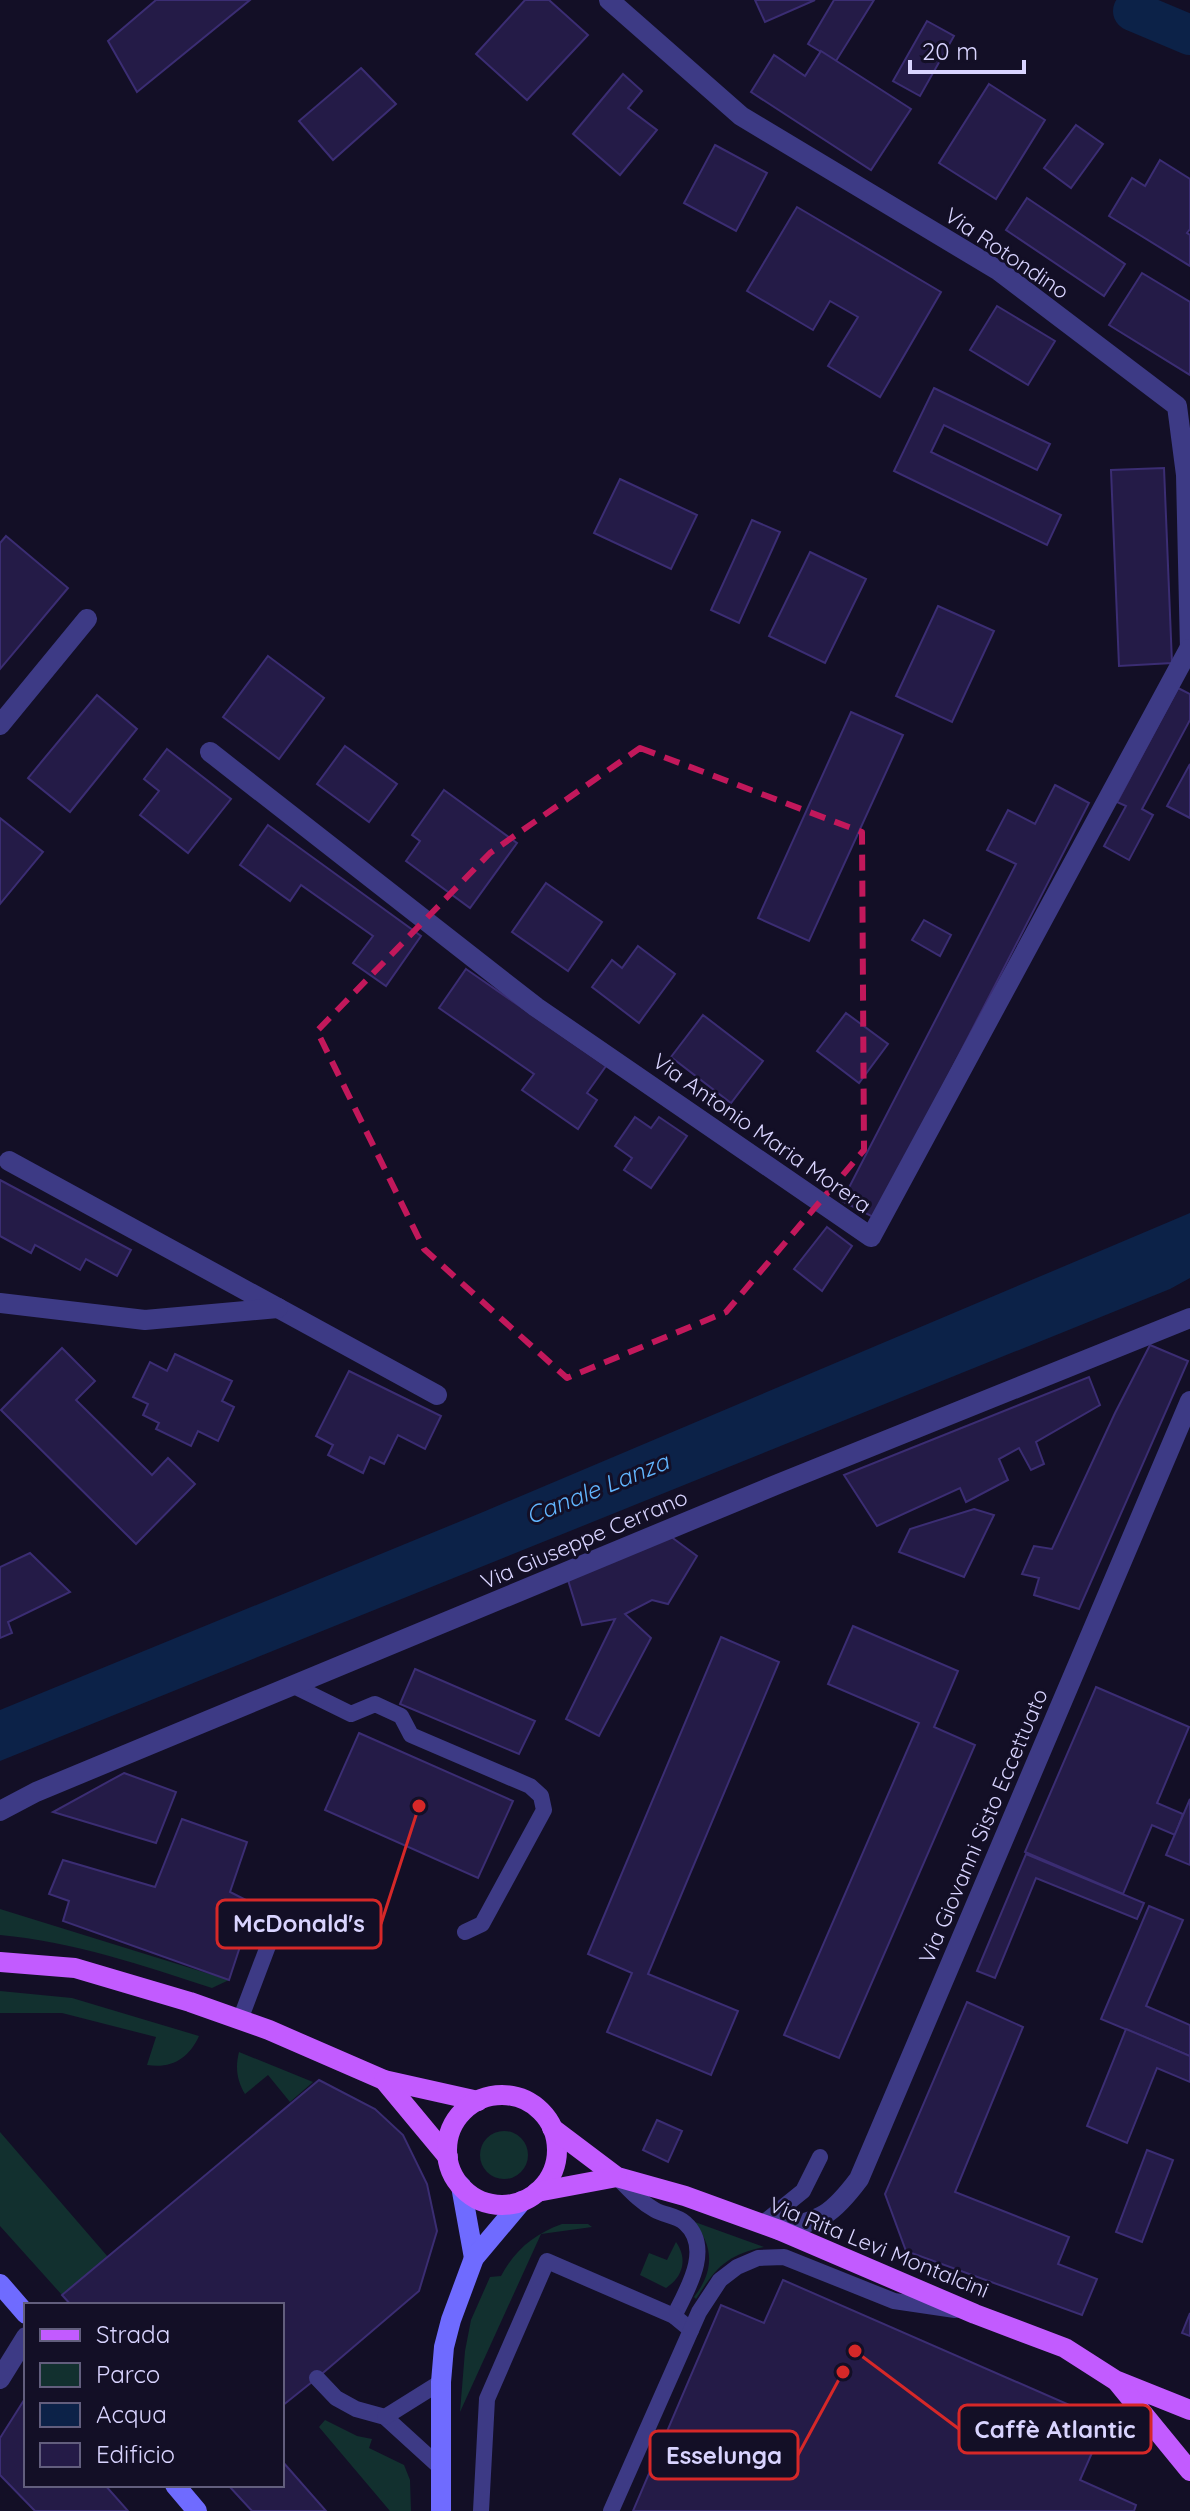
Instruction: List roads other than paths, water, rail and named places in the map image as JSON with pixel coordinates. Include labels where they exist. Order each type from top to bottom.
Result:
[{"type":"main road","points":[[0,1962],[75,1968],[240,2020],[384,2080],[478,2101]]},
{"type":"main road","points":[[384,2080],[448,2157]]},
{"type":"main road","points":[[441,2511],[441,2382],[444,2347],[451,2320],[474,2258],[549,2179],[557,2145],[543,2113],[529,2102],[503,2096],[478,2101],[463,2111],[453,2126],[448,2141],[452,2173],[473,2196],[488,2203],[505,2205],[530,2197]]},
{"type":"main road","name":"Via Rita Levi Montalcini","points":[[552,2128],[617,2177],[685,2196],[770,2227],[975,2314],[1065,2348],[1115,2380],[1190,2410]]},
{"type":"main road","name":"Via Rita Levi Montalcini","points":[[530,2197],[617,2177]]},
{"type":"main road","points":[[461,2186],[474,2258]]},
{"type":"main road","points":[[0,2284],[24,2312]]},
{"type":"main road","name":"Via Rita Levi Montalcini","points":[[1115,2380],[1190,2471]]},
{"type":"main road","points":[[177,2487],[197,2511]]},
{"type":"street","name":"Via Rotondino","points":[[609,0],[741,116],[999,271],[1177,406],[1186,475],[1189,650]]},
{"type":"street","points":[[0,725],[87,619]]},
{"type":"street","name":"Via Antonio Maria Morera","points":[[210,752],[536,1007],[871,1237],[1189,650]]},
{"type":"street","points":[[9,1161],[437,1395]]},
{"type":"street","points":[[0,1303],[145,1320],[278,1308]]},
{"type":"street","name":"Via Giuseppe Cerrano","points":[[0,1811],[36,1792],[778,1484],[1190,1318]]},
{"type":"street","name":"Via Giovanni Sisto Eccettuato","points":[[770,2227],[813,2222],[838,2206],[859,2179],[1190,1401]]},
{"type":"street","points":[[0,2379],[24,2340]]},
{"type":"lane","points":[[294,1686],[351,1714],[375,1704],[401,1716],[411,1735],[530,1786],[541,1796],[544,1810],[482,1924],[465,1932]]},
{"type":"lane","points":[[240,2020],[268,1946]]},
{"type":"lane","points":[[770,2227],[803,2191],[820,2157]]},
{"type":"lane","points":[[617,2177],[654,2210],[685,2223],[697,2244],[698,2264],[674,2316]]},
{"type":"lane","points":[[611,2511],[691,2330],[720,2280],[737,2267],[758,2258],[784,2257],[894,2301],[975,2314]]},
{"type":"lane","points":[[481,2511],[487,2399],[547,2261],[674,2316],[691,2330]]},
{"type":"lane","points":[[317,2378],[336,2398],[356,2409],[385,2417],[441,2468]]},
{"type":"lane","points":[[385,2417],[441,2382]]},
{"type":"water","name":"Canale Lanza","points":[[1190,1213],[1190,1278],[1170,1289],[0,1761],[0,1710],[483,1512]]},
{"type":"waterway","points":[[1133,11],[1190,35]]},
{"type":"place","name":"McDonald's","points":[[419,1806]]},
{"type":"place","name":"Caffè Atlantic","points":[[855,2351]]},
{"type":"place","name":"Esselunga","points":[[843,2372]]}]
